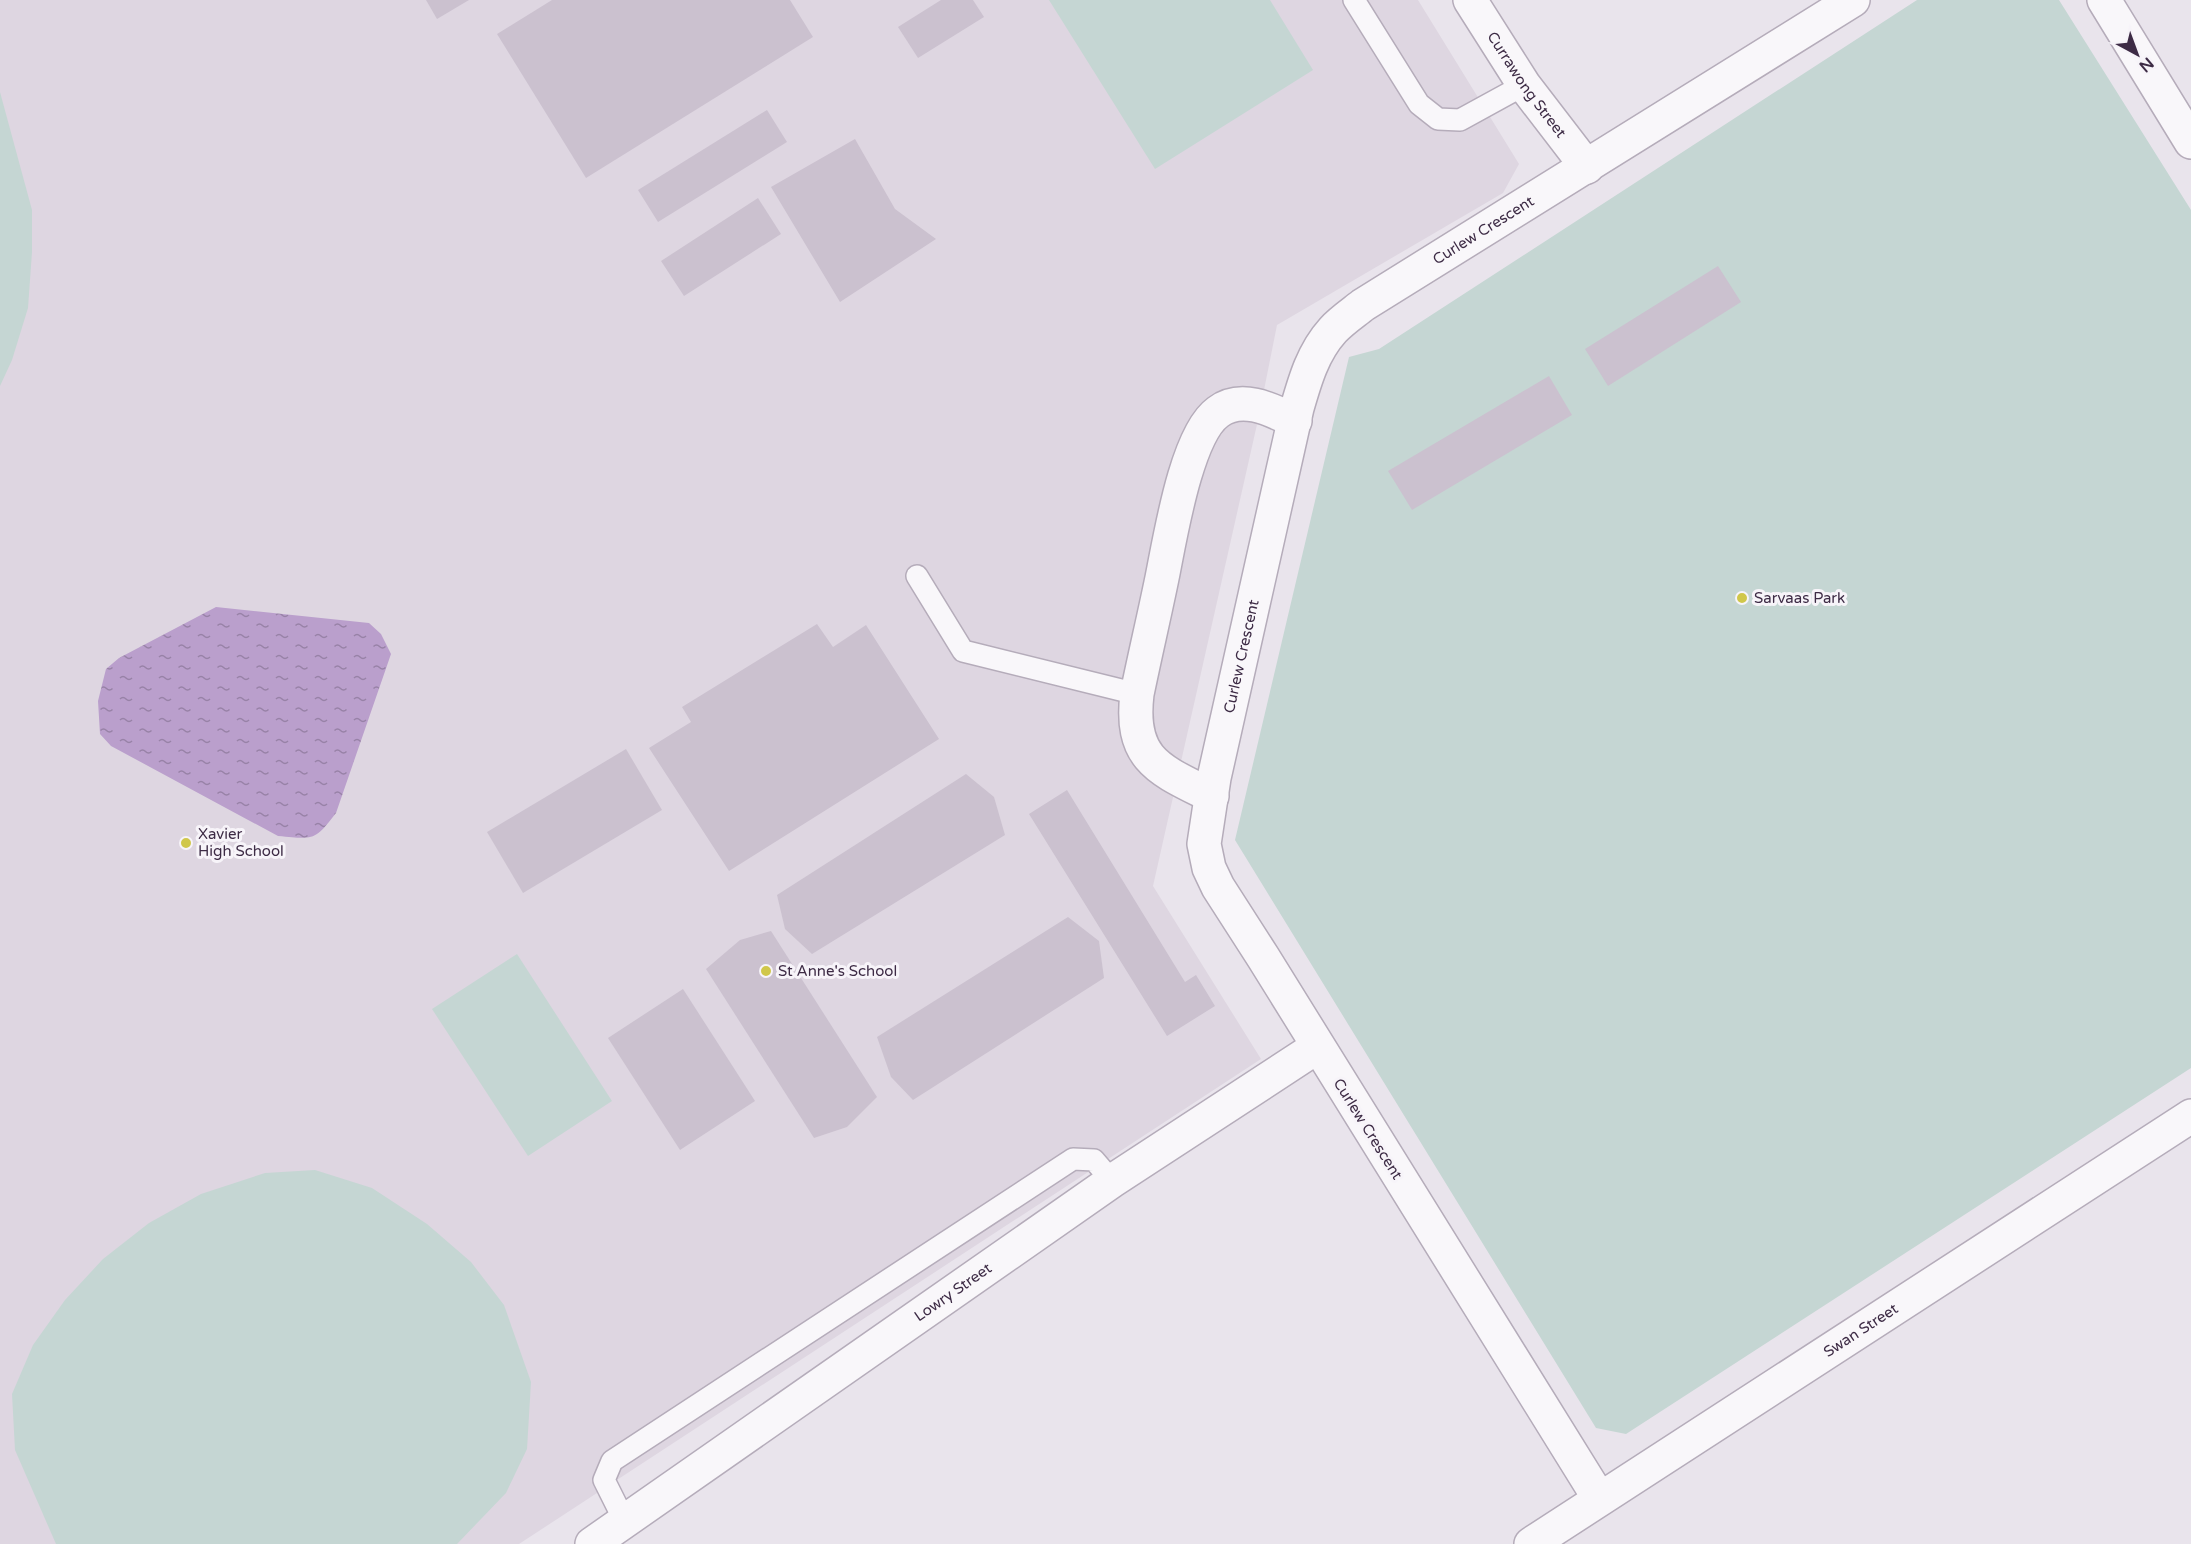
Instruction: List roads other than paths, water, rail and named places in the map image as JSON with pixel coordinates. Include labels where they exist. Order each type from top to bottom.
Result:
[{"type":"street","name":"Currawong Street","points":[[1470,0],[1524,85],[1587,167]]},
{"type":"street","name":"Curlew Crescent","points":[[1599,1498],[1218,888],[1209,868],[1204,844],[1212,796],[1306,374],[1318,348],[1334,329],[1363,305],[1853,0]]},
{"type":"street","points":[[2104,0],[2191,142]]},
{"type":"street","points":[[1212,796],[1173,777],[1144,753],[1134,716],[1179,499],[1192,455],[1205,427],[1218,412],[1237,404],[1268,408],[1295,422]]},
{"type":"street","name":"Lowry Street","points":[[592,1544],[1112,1181],[1317,1047]]},
{"type":"street","name":"Swan Street","points":[[1531,1544],[2191,1116]]},
{"type":"lane","points":[[1354,0],[1419,104],[1438,119],[1460,120],[1524,85]]},
{"type":"lane","points":[[917,576],[963,651],[1137,694]]},
{"type":"lane","points":[[626,1522],[604,1480],[612,1461],[1073,1159],[1094,1160],[1112,1181]]},
{"type":"water","points":[[216,607],[369,623],[381,634],[391,654],[336,813],[317,834],[306,838],[278,836],[111,746],[100,734],[98,701],[106,669],[119,658]]},
{"type":"place","name":"Sarvaas Park","points":[[1742,598]]},
{"type":"place","name":"Xavier High School","points":[[186,843]]},
{"type":"place","name":"St Anne's School","points":[[766,971]]}]
